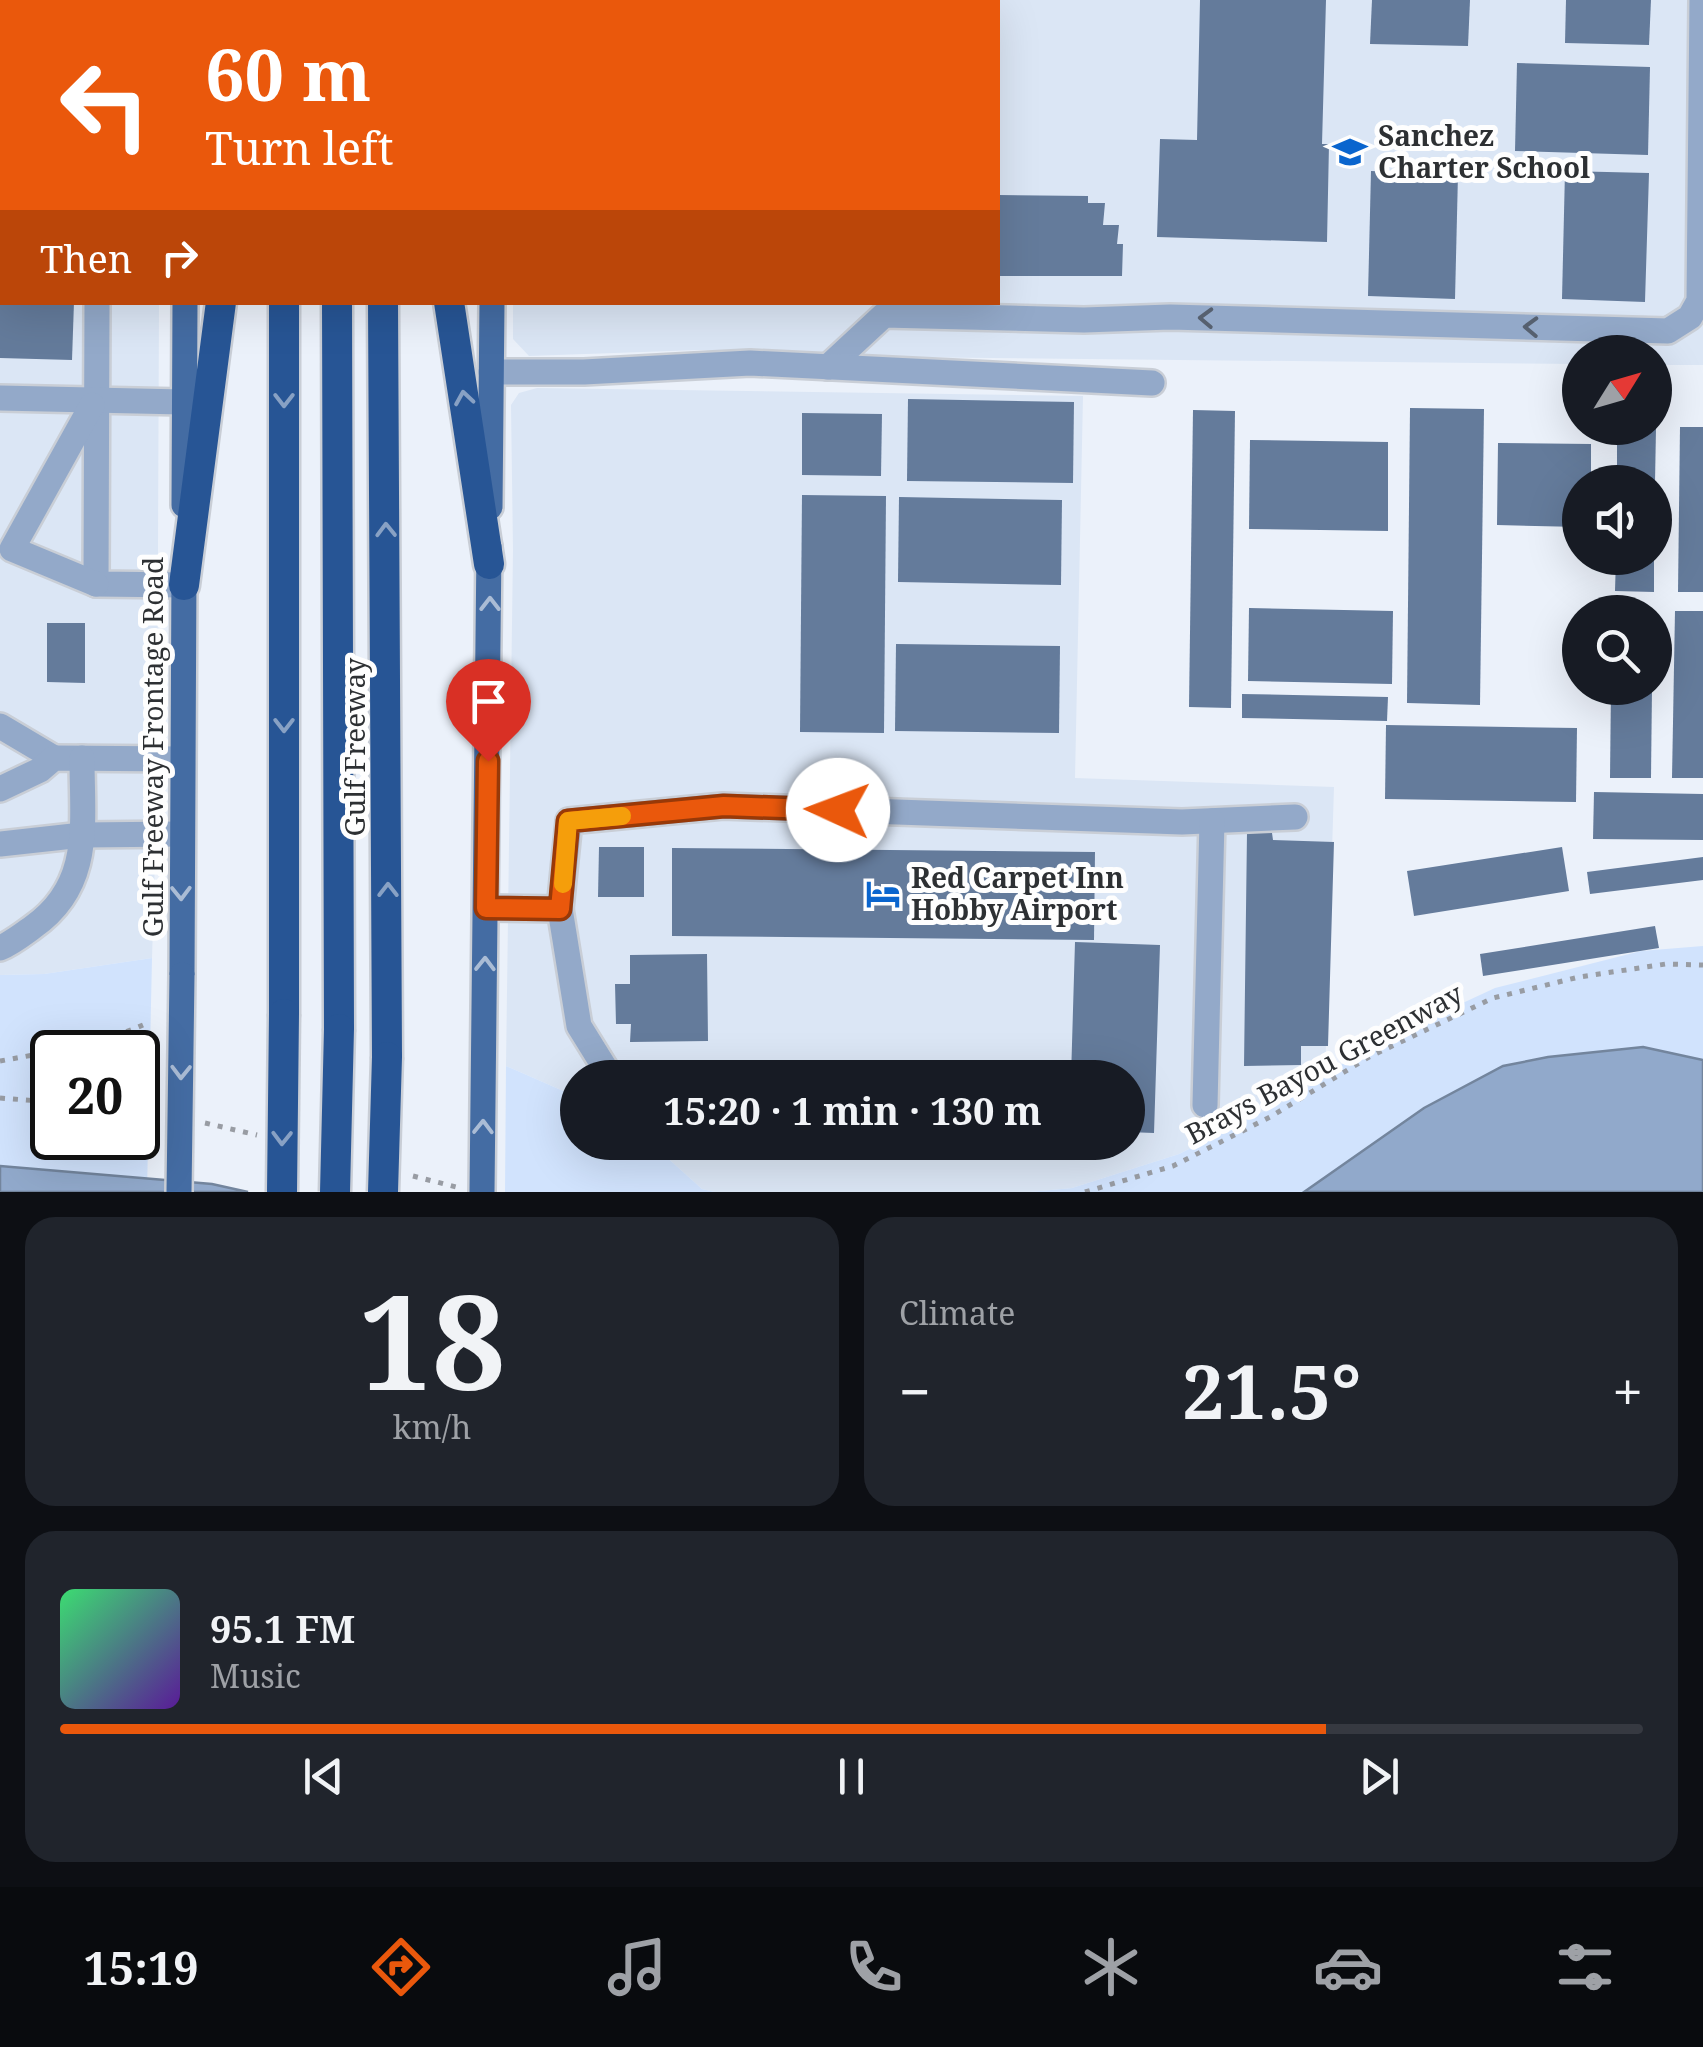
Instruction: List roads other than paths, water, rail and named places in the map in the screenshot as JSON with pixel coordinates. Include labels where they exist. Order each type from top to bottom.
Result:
[{"type":"highway","points":[[184,585],[221,305]]},
{"type":"highway","points":[[282,1192],[284,305]]},
{"type":"highway","name":"Gulf Freeway","points":[[334,1192],[339,1029],[337,305]]},
{"type":"highway","name":"Gulf Freeway","points":[[383,305],[387,1057],[383,1192]]},
{"type":"highway","points":[[449,305],[489,564]]},
{"type":"main road","name":"Gulf Freeway Frontage Road","points":[[179,1192],[185,305]]},
{"type":"main road","points":[[482,1192],[492,305]]},
{"type":"street","points":[[828,367],[884,315],[1084,320],[1170,317],[1668,330],[1690,317],[1700,300],[1702,0]]},
{"type":"street","points":[[96,584],[97,305]]},
{"type":"street","points":[[492,372],[584,372],[750,363],[1152,383]]},
{"type":"street","points":[[0,398],[183,402]]},
{"type":"street","points":[[94,400],[6,559],[96,584],[184,585]]},
{"type":"street","points":[[0,726],[54,758],[182,759]]},
{"type":"street","points":[[0,789],[40,770],[54,758]]},
{"type":"street","points":[[0,948],[50,915],[76,879],[82,835],[82,758]]},
{"type":"street","points":[[600,1060],[579,1026],[560,909],[568,821],[724,806],[1212,821],[1294,818]]},
{"type":"street","points":[[1206,1104],[1212,821]]},
{"type":"street","points":[[0,844],[82,835],[180,834]]},
{"type":"street","points":[[486,908],[560,909]]},
{"type":"place","name":"Sanchez Charter School","points":[[1350,152]]},
{"type":"place","name":"Red Carpet Inn Hobby Airport","points":[[883,894]]}]
